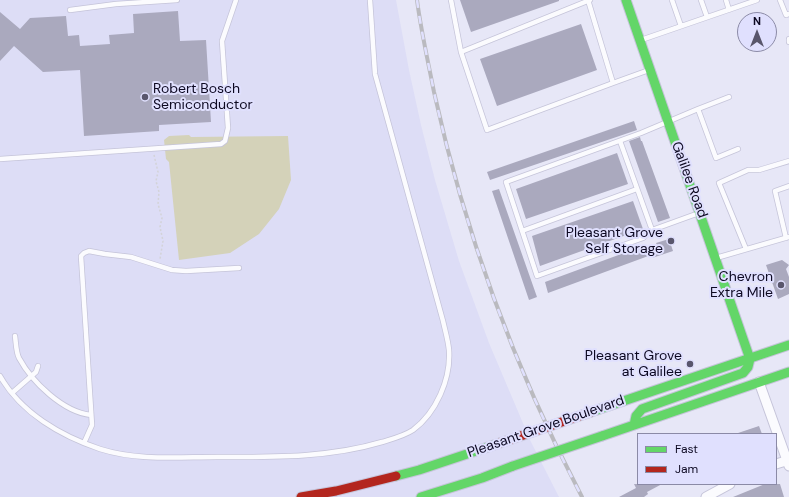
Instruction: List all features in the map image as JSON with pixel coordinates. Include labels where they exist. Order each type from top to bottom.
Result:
[{"type":"main road","name":"Galilee Road","points":[[626,0],[750,360]]},
{"type":"main road","name":"Pleasant Grove Boulevard","points":[[301,497],[332,494],[419,470],[750,360],[789,345]]},
{"type":"main road","points":[[634,425],[636,416],[642,409],[743,373],[748,367],[750,360]]},
{"type":"main road","name":"Pleasant Grove Boulevard","points":[[421,497],[482,478],[513,466],[789,372]]},
{"type":"street","points":[[759,382],[788,462],[777,464]]},
{"type":"street","points":[[706,497],[728,485]]},
{"type":"lane","points":[[70,10],[116,4],[177,0]]},
{"type":"lane","points":[[0,159],[221,144],[224,141],[228,128],[222,41],[236,0]]},
{"type":"lane","points":[[0,376],[12,394],[26,408],[53,428],[84,443],[118,454],[144,457],[262,457],[321,454],[369,446],[396,437],[412,430],[423,420],[431,410],[445,383],[449,367],[448,344],[375,74],[370,0]]},
{"type":"lane","points":[[451,0],[461,52],[487,130],[650,70]]},
{"type":"lane","points":[[461,52],[589,0],[613,83]]},
{"type":"lane","points":[[672,0],[681,26]]},
{"type":"lane","points":[[701,0],[707,17]]},
{"type":"lane","points":[[726,0],[729,10]]},
{"type":"lane","points":[[640,41],[756,0]]},
{"type":"lane","points":[[780,0],[786,15],[789,14]]},
{"type":"lane","points":[[700,212],[652,230],[643,238],[537,276],[506,182],[620,140],[729,97]]},
{"type":"lane","points":[[698,109],[716,158],[738,149]]},
{"type":"lane","points":[[620,140],[652,230]]},
{"type":"lane","points":[[746,249],[718,183],[748,170],[759,170],[789,161]]},
{"type":"lane","points":[[716,258],[788,237],[775,191],[789,186]]},
{"type":"lane","points":[[522,231],[637,189]]},
{"type":"lane","points":[[84,443],[92,425],[81,256],[89,251],[131,257],[172,270],[186,271],[239,268]]},
{"type":"lane","points":[[15,336],[19,357],[32,376],[52,398],[75,410],[91,415]]},
{"type":"lane","points":[[12,394],[36,372],[38,366]]},
{"type":"path","points":[[154,149],[154,159],[158,172],[156,181],[159,192],[158,204],[162,218],[160,227],[163,241],[160,251],[161,267]]},
{"type":"shaded area","name":"Robert Bosch Semiconductor","points":[[0,0],[396,0],[421,125],[435,180],[459,261],[489,343],[531,442],[559,497],[0,497]]},
{"type":"shaded area","points":[[189,135],[191,137],[288,136],[291,180],[279,209],[259,234],[230,253],[179,260],[169,162],[166,159],[164,140],[169,136]]},
{"type":"building","points":[[460,0],[559,0],[559,1],[471,32]]},
{"type":"building","name":"Robert Bosch Semiconductor","points":[[178,11],[180,41],[206,40],[211,122],[159,125],[159,131],[84,136],[80,70],[43,72],[14,46],[0,61],[0,12],[20,29],[30,18],[66,16],[68,36],[79,35],[80,46],[110,44],[109,35],[134,33],[133,14]]},
{"type":"building","points":[[581,24],[597,70],[497,106],[480,59]]},
{"type":"building","points":[[634,121],[637,130],[490,180],[487,172]]},
{"type":"building","points":[[640,137],[670,218],[658,222],[629,141]]},
{"type":"building","points":[[617,153],[628,184],[526,219],[516,189]]},
{"type":"building","points":[[499,189],[537,297],[529,300],[492,191]]},
{"type":"building","points":[[633,201],[643,229],[540,266],[532,236]]},
{"type":"building","points":[[669,239],[673,251],[652,258],[651,255],[548,293],[545,282],[643,246],[644,250],[657,245],[656,243]]},
{"type":"building","name":"Chevron Extra Mile","points":[[782,260],[789,265],[786,269],[789,277],[789,294],[778,299],[766,265]]},
{"type":"building","points":[[759,426],[762,433],[738,433]]},
{"type":"building","points":[[634,484],[660,485],[647,492],[648,494],[644,497],[619,497],[636,488]]},
{"type":"building","points":[[780,484],[784,497],[733,497],[763,485]]},
{"type":"railway","points":[[417,0],[434,92],[461,197],[477,249],[494,300],[535,400],[582,497]]},
{"type":"traffic: fast","points":[[626,0],[750,359]]},
{"type":"traffic: fast","points":[[591,412],[789,345]]},
{"type":"traffic: fast","points":[[634,425],[636,416],[642,409],[743,373],[748,367],[750,359]]},
{"type":"traffic: fast","points":[[602,436],[789,372]]},
{"type":"traffic: fast","points":[[513,466],[602,436]]},
{"type":"traffic: fast","points":[[396,476],[419,470],[500,443]]},
{"type":"traffic: fast","points":[[421,497],[482,478],[513,466]]},
{"type":"traffic: jam","points":[[500,443],[591,412]]},
{"type":"traffic: jam","points":[[301,497],[336,491],[396,476]]},
{"type":"place","name":"Robert Bosch Semiconductor","points":[[145,97]]},
{"type":"place","name":"Pleasant Grove Self Storage","points":[[671,241]]},
{"type":"place","name":"Chevron Extra Mile","points":[[781,285]]},
{"type":"place","name":"Pleasant Grove at Galilee","points":[[690,364]]}]
